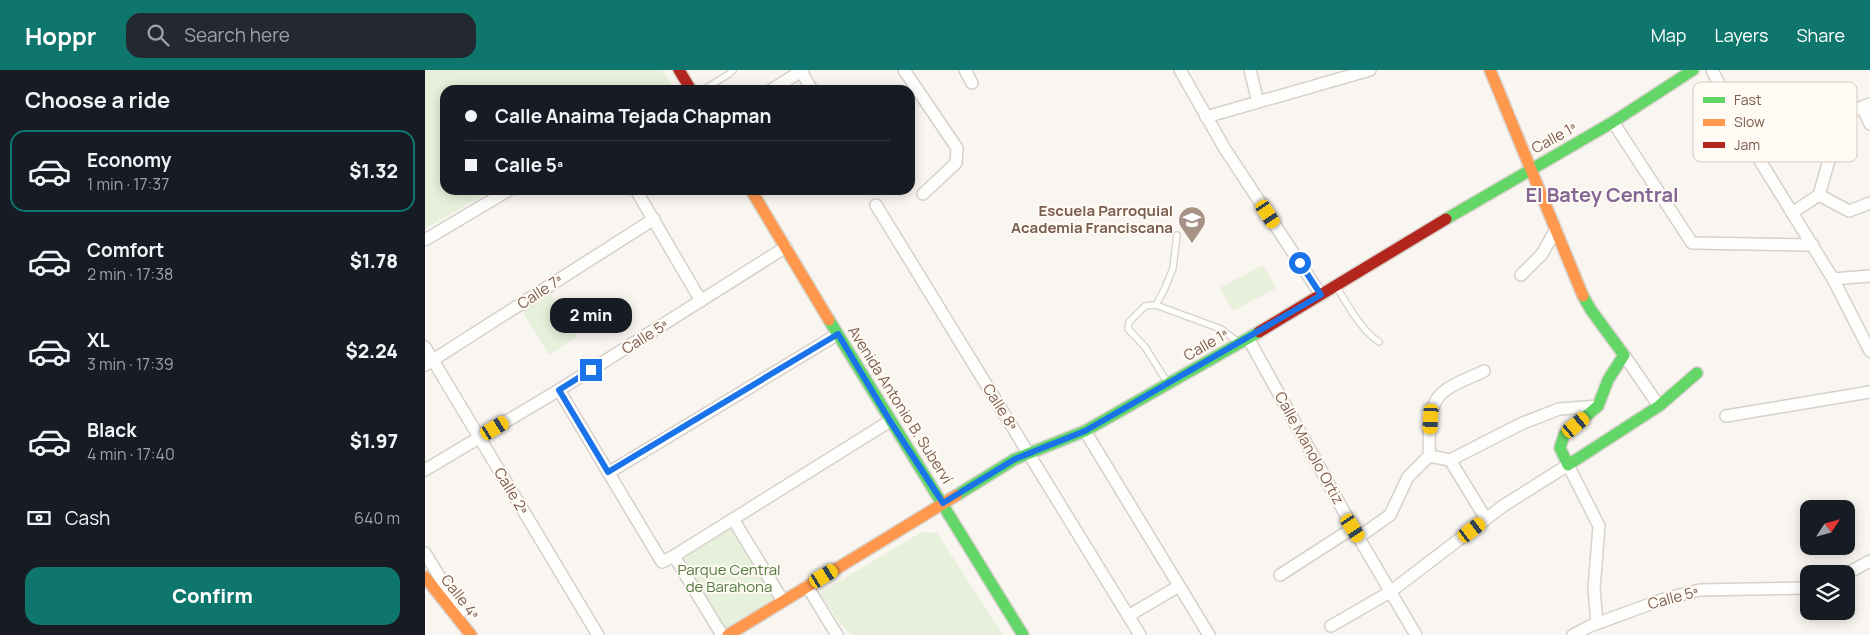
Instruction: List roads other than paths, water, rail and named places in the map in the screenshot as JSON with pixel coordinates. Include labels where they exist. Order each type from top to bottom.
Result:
[{"type":"street","points":[[679,70],[685,85]]},
{"type":"street","points":[[779,85],[802,70],[810,85]]},
{"type":"street","points":[[904,70],[914,85]]},
{"type":"street","points":[[965,70],[972,83]]},
{"type":"street","points":[[1180,70],[1225,149],[1321,295]]},
{"type":"street","points":[[1250,70],[1258,102]]},
{"type":"street","points":[[1206,117],[1370,70]]},
{"type":"street","points":[[1490,70],[1580,290],[1591,310],[1659,406]]},
{"type":"street","name":"Calle 1ª","points":[[728,635],[1015,459],[1085,431],[1244,341],[1530,169],[1613,122],[1693,70]]},
{"type":"street","points":[[1711,70],[1717,82]]},
{"type":"street","points":[[915,86],[957,148],[956,163],[923,194]]},
{"type":"street","points":[[1866,106],[1870,124]]},
{"type":"street","points":[[1613,122],[1692,243],[1813,245]]},
{"type":"street","points":[[1761,162],[1833,279],[1870,351]]},
{"type":"street","points":[[1792,213],[1819,196],[1829,162]]},
{"type":"street","points":[[425,240],[501,195]]},
{"type":"street","points":[[639,195],[701,301]]},
{"type":"street","name":"Avenida Antonio B. Suberví","points":[[754,195],[890,421],[943,503],[1023,635]]},
{"type":"street","points":[[1819,196],[1849,211],[1870,203]]},
{"type":"street","name":"Calle 8ª","points":[[876,205],[1140,635]]},
{"type":"street","name":"Calle 7ª","points":[[429,363],[654,219]]},
{"type":"street","points":[[1521,275],[1542,254],[1556,229]]},
{"type":"street","name":"Calle 5ª","points":[[425,470],[559,390],[786,247]]},
{"type":"street","points":[[1833,279],[1870,276]]},
{"type":"street","points":[[608,472],[838,334]]},
{"type":"street","name":"Calle Manolo Ortiz","points":[[1244,341],[1415,635]]},
{"type":"street","name":"Calle 2ª","points":[[425,347],[429,363],[479,438],[598,635]]},
{"type":"street","points":[[1597,623],[1594,589],[1599,526],[1560,448],[1564,435],[1598,406],[1608,380],[1624,355]]},
{"type":"street","points":[[1280,575],[1390,515],[1408,477],[1429,456],[1431,419],[1437,398],[1451,386],[1483,371]]},
{"type":"street","points":[[1331,626],[1390,592],[1503,506],[1659,406],[1697,373]]},
{"type":"street","points":[[559,390],[662,562],[890,421]]},
{"type":"street","points":[[1726,416],[1870,392]]},
{"type":"street","points":[[1429,456],[1450,460],[1523,423],[1559,409],[1598,406]]},
{"type":"street","points":[[1085,431],[1209,635]]},
{"type":"street","points":[[1450,460],[1486,519]]},
{"type":"street","points":[[733,519],[783,601]]},
{"type":"street","points":[[425,553],[475,635]]},
{"type":"street","points":[[674,556],[722,635]]},
{"type":"street","points":[[1855,569],[1870,561]]},
{"type":"street","name":"Calle 4ª","points":[[425,577],[471,635]]},
{"type":"street","points":[[807,586],[837,635]]},
{"type":"street","points":[[1128,616],[1179,586]]},
{"type":"street","name":"Calle 5ª","points":[[1573,635],[1597,623],[1664,599],[1700,590],[1800,588]]},
{"type":"lane","points":[[711,85],[733,70]]},
{"type":"lane","points":[[1156,305],[1173,268],[1177,235]]},
{"type":"lane","points":[[1335,286],[1366,330],[1379,342]]},
{"type":"lane","points":[[1169,384],[1145,347],[1128,329],[1129,322],[1145,306],[1156,305],[1221,329],[1244,341]]},
{"type":"place","name":"Escuela Parroquial Academia Franciscana","points":[[1192,244]]},
{"type":"district","name":"El Batey Central","points":[[1602,195]]},
{"type":"park label","name":"Parque Central de Barahona","points":[[729,578]]}]
